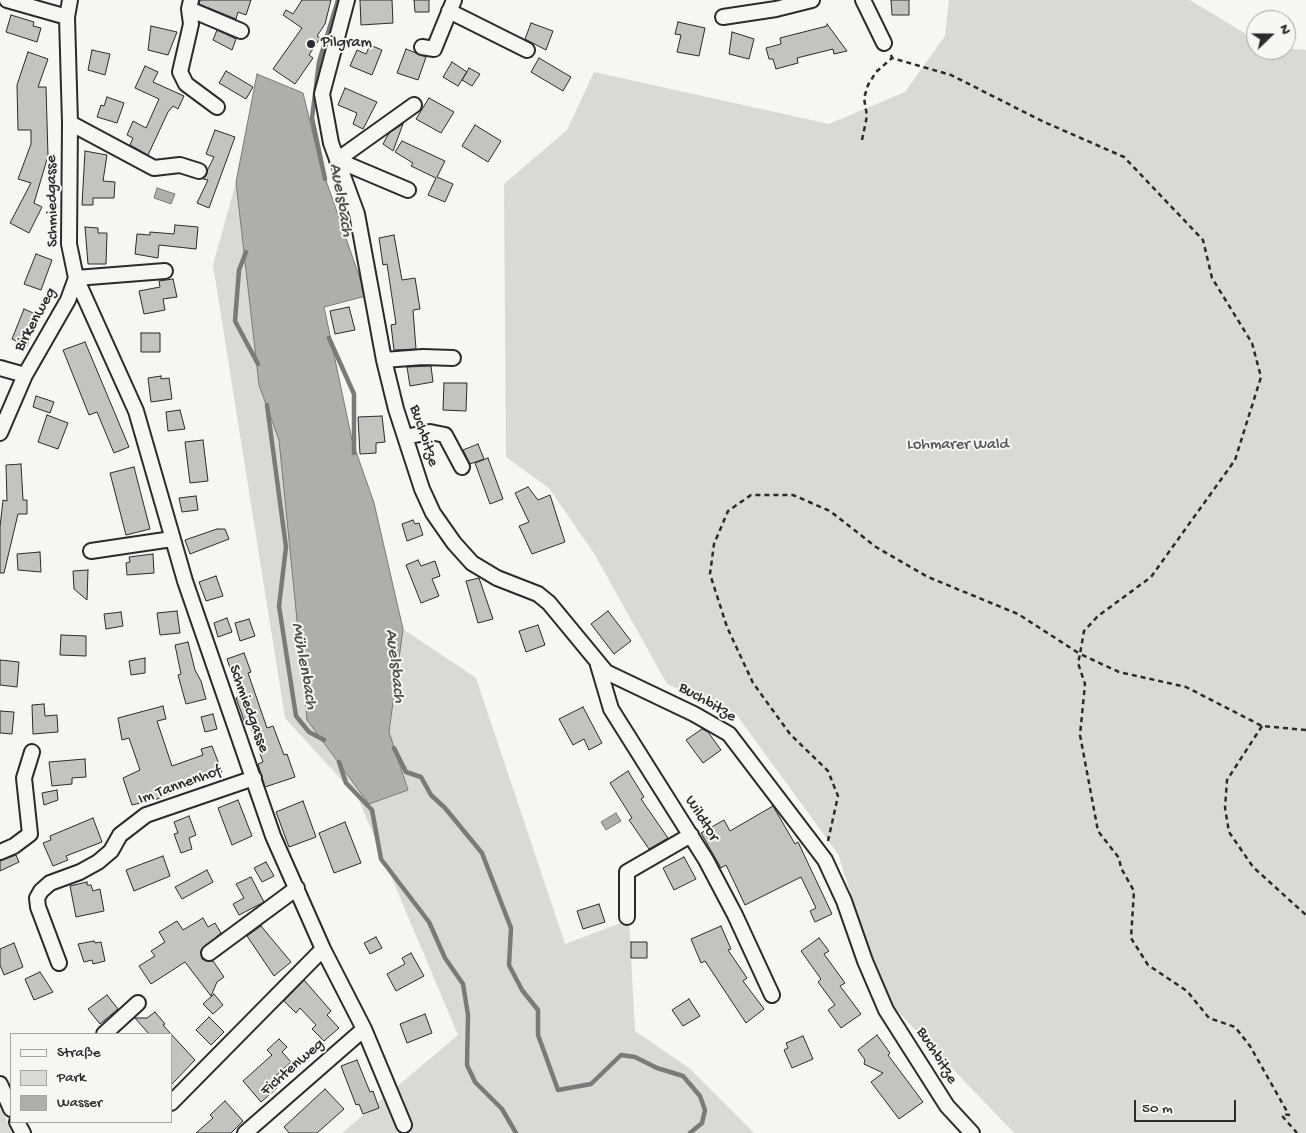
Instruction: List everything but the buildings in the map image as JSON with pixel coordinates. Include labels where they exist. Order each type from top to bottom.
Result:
[{"type":"street","points":[[7,0],[67,17]]},
{"type":"street","name":"Schmiedgasse","points":[[70,0],[67,17],[70,123],[69,244],[76,278],[136,410],[172,539],[273,836],[324,949],[364,1029],[404,1125]]},
{"type":"street","name":"Buchbitze","points":[[347,0],[322,94],[331,143],[357,214],[384,360],[405,437],[422,488],[433,513],[454,543],[472,563],[497,578],[538,594],[549,603],[606,672],[694,714],[729,734],[825,860],[844,901],[865,961],[886,1010],[947,1106],[972,1133]]},
{"type":"street","points":[[723,17],[776,9],[812,0]]},
{"type":"street","points":[[863,0],[884,43]]},
{"type":"street","points":[[190,4],[240,30]]},
{"type":"street","points":[[190,4],[191,24],[180,72],[186,84],[217,107]]},
{"type":"street","points":[[422,47],[434,49],[452,6],[527,50]]},
{"type":"street","points":[[337,160],[414,105]]},
{"type":"street","points":[[70,123],[154,168],[180,165],[200,171]]},
{"type":"street","points":[[337,160],[408,190]]},
{"type":"street","points":[[76,278],[165,271]]},
{"type":"street","name":"Birkenweg","points":[[0,433],[25,375],[68,300],[76,278]]},
{"type":"street","points":[[384,360],[423,356],[453,358]]},
{"type":"street","points":[[0,368],[25,375]]},
{"type":"street","points":[[405,437],[430,432],[445,435],[462,467]]},
{"type":"street","points":[[91,551],[172,539]]},
{"type":"street","name":"Wildtor","points":[[598,664],[611,708],[691,835],[735,915],[772,995]]},
{"type":"street","points":[[0,852],[14,846],[30,834],[24,778],[32,752]]},
{"type":"street","name":"Im Tannenhof","points":[[59,963],[38,907],[36,898],[40,891],[50,883],[80,872],[98,862],[111,850],[120,835],[146,815],[254,778]]},
{"type":"street","points":[[627,917],[627,872],[691,835]]},
{"type":"street","points":[[209,953],[297,888]]},
{"type":"street","points":[[172,1102],[324,949]]},
{"type":"street","points":[[105,1033],[138,1002]]},
{"type":"street","name":"Fichtenweg","points":[[245,1133],[364,1029]]},
{"type":"street","points":[[0,1084],[10,1101]]},
{"type":"path","points":[[884,43],[892,58],[950,75],[1042,121],[1124,157],[1203,240],[1212,278],[1252,343],[1261,377],[1235,460],[1151,577],[1098,616],[1084,631],[1078,663],[1084,684],[1080,735],[1098,831],[1119,858],[1121,868],[1134,891],[1132,938],[1148,965],[1187,991],[1209,1018],[1235,1027],[1250,1046],[1289,1115],[1283,1114],[1284,1118],[1297,1133]]},
{"type":"path","points":[[862,140],[867,116],[864,98],[868,84],[876,72],[892,58]]},
{"type":"path","points":[[825,860],[838,796],[828,770],[790,734],[753,683],[728,627],[710,574],[714,544],[728,511],[751,495],[792,495],[830,511],[876,547],[928,577],[1018,614],[1080,654],[1119,672],[1186,687],[1262,726],[1306,730]]},
{"type":"path","points":[[1262,726],[1227,780],[1225,808],[1229,832],[1253,867],[1306,914]]},
{"type":"green space","name":"Lohmarer Wald","points":[[949,0],[1190,0],[1246,34],[1246,60],[1296,60],[1296,49],[1306,50],[1306,1133],[1014,1133],[884,997],[838,854],[736,714],[667,684],[595,555],[549,488],[506,457],[504,184],[567,130],[594,72],[829,124],[905,92],[945,36]]},
{"type":"green space","points":[[236,182],[259,385],[408,790],[389,732],[403,629],[476,678],[565,944],[629,920],[635,1031],[689,1068],[754,1133],[342,1133],[458,1035],[358,798],[285,718],[213,265]]},
{"type":"green space","points":[[0,1104],[7,1121],[15,1133],[0,1133]]},
{"type":"water","points":[[257,74],[303,93],[320,163],[366,296],[324,307],[352,440],[374,503],[403,629],[389,732],[408,790],[369,804],[307,720],[279,440],[259,385],[236,182]]},
{"type":"water","points":[[157,188],[175,194],[171,204],[154,198]]},
{"type":"water","points":[[616,813],[621,821],[606,830],[601,822]]},
{"type":"waterway","name":"Auelsbach","points":[[325,179],[312,118],[319,62],[338,0]]},
{"type":"waterway","name":"Mühlenbach","points":[[246,252],[239,270],[235,321],[258,364]]},
{"type":"waterway","name":"Auelsbach","points":[[329,338],[354,394],[354,453]]},
{"type":"waterway","name":"Mühlenbach","points":[[267,405],[286,547],[279,606],[296,716],[309,732],[324,740]]},
{"type":"waterway","name":"Auelsbach","points":[[394,748],[406,772],[421,777],[431,795],[445,808],[482,853],[511,928],[509,965],[522,990],[538,1010],[538,1035],[558,1090],[591,1084],[621,1055],[635,1057],[657,1068],[683,1076],[700,1096],[705,1110],[702,1123],[690,1133]]},
{"type":"waterway","name":"Mühlenbach","points":[[339,762],[346,783],[372,810],[381,859],[429,922],[445,958],[463,984],[468,1015],[467,1065],[475,1082],[502,1109],[516,1133]]},
{"type":"place","name":"Pilgram","points":[[311,44]]}]
